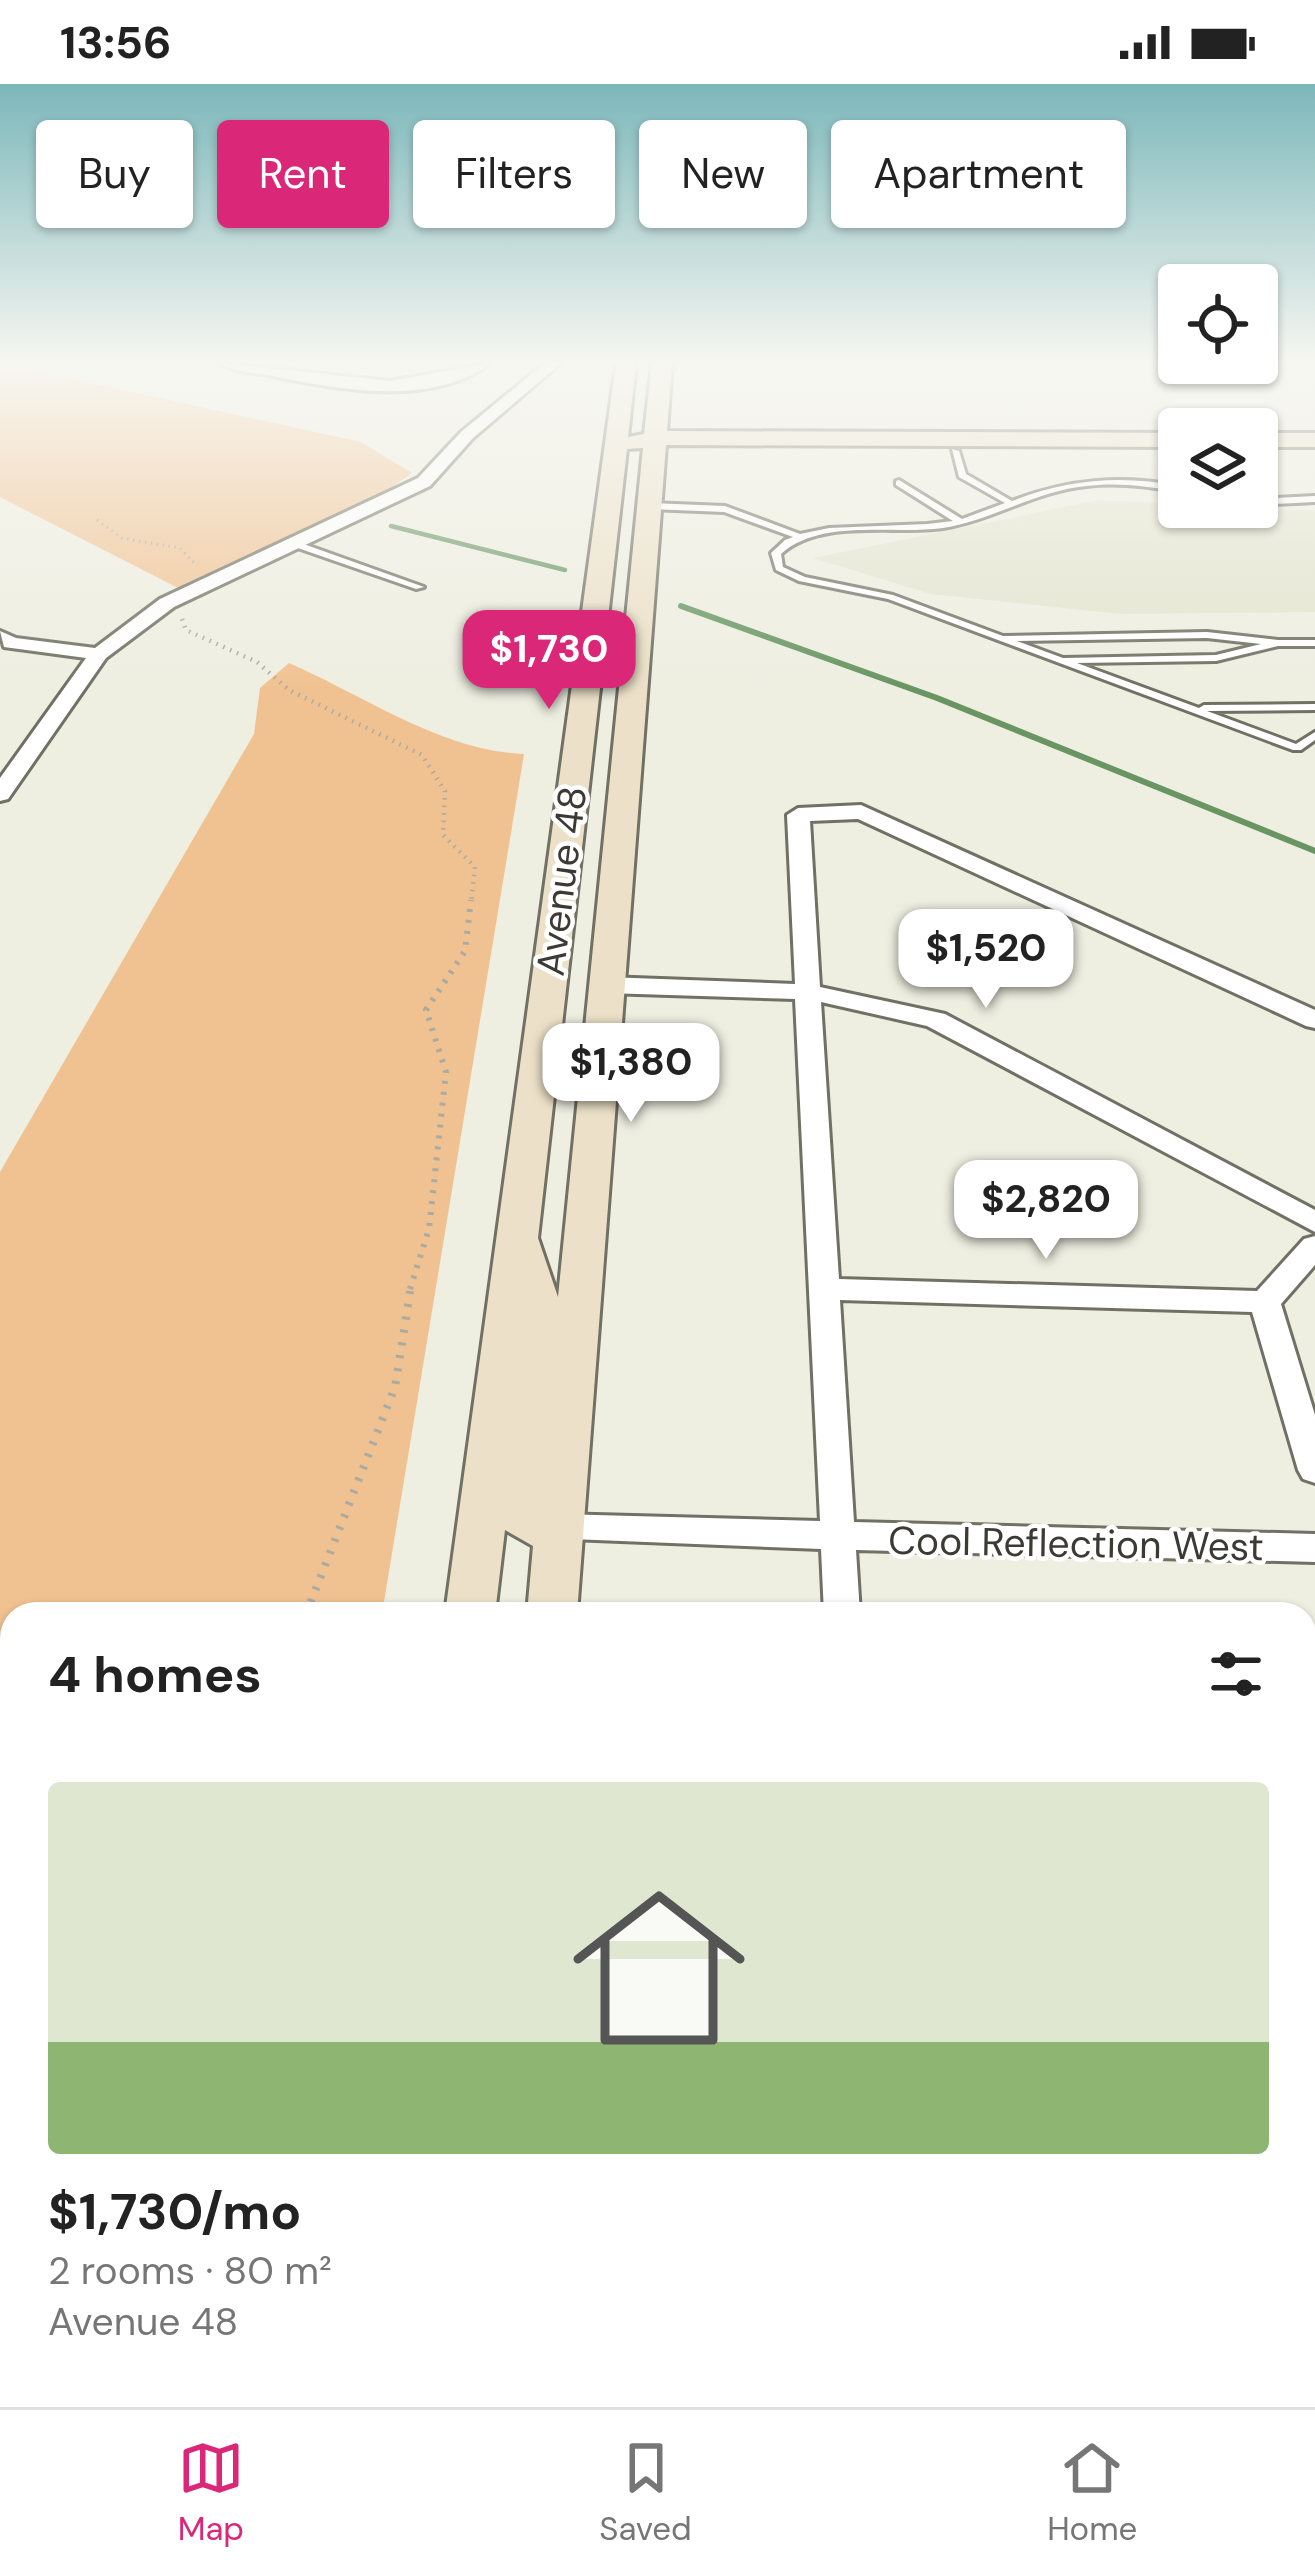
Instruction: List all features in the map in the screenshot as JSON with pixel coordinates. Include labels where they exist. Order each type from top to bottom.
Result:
[{"type":"main road","name":"Avenue 48","points":[[471,1602],[614,471]]},
{"type":"main road","name":"Avenue 48","points":[[553,1602],[653,471]]},
{"type":"main road","points":[[548,985],[606,985]]},
{"type":"main road","points":[[517,1230],[538,1302],[517,1512],[532,1527],[558,1528]]},
{"type":"street","points":[[0,794],[99,654],[167,603],[424,482],[434,471]]},
{"type":"street","points":[[0,637],[11,644],[99,654]]},
{"type":"street","points":[[0,750],[28,750]]},
{"type":"street","name":"Cool Reflection West","points":[[841,1602],[798,815],[861,812],[1315,1020]]},
{"type":"street","points":[[606,985],[810,989],[869,999],[936,1020],[1315,1222]]},
{"type":"street","points":[[825,1289],[1265,1302],[1315,1246]]},
{"type":"street","points":[[1265,1302],[1315,1470]]},
{"type":"street","name":"Cool Reflection West","points":[[558,1528],[1315,1548]]},
{"type":"lane","points":[[961,471],[1012,504]]},
{"type":"lane","points":[[899,483],[960,521]]},
{"type":"lane","points":[[650,506],[725,509],[797,536],[960,521],[1080,483],[1158,486]]},
{"type":"lane","points":[[1278,501],[1315,499]]},
{"type":"lane","points":[[797,536],[776,553],[779,568],[802,579],[890,597],[1297,748],[1315,735]]},
{"type":"lane","points":[[295,544],[419,587]]},
{"type":"lane","points":[[1003,639],[1207,635],[1278,644],[1315,643]]},
{"type":"lane","points":[[1057,661],[1216,658],[1278,644]]},
{"type":"lane","points":[[1190,708],[1315,707]]},
{"type":"path","points":[[98,520],[122,538],[180,548],[205,571]]},
{"type":"path","points":[[187,616],[181,623],[186,630],[257,662],[289,690],[422,755],[445,791],[443,835],[475,867],[465,950],[426,1010],[446,1087],[429,1229],[403,1311],[394,1387],[356,1473],[326,1572],[312,1602]]},
{"type":"shaded area","points":[[0,471],[412,473],[366,505],[178,588],[0,497]]},
{"type":"shaded area","points":[[1099,500],[1158,503],[1158,528],[1278,528],[1278,509],[1315,511],[1315,612],[1121,614],[931,594],[813,558]]},
{"type":"shaded area","points":[[289,663],[433,732],[493,751],[524,754],[384,1602],[0,1602],[0,1172],[254,734],[260,688]]},
{"type":"waterway","points":[[391,526],[565,570]]},
{"type":"waterway","points":[[681,606],[937,698],[1315,851]]}]
